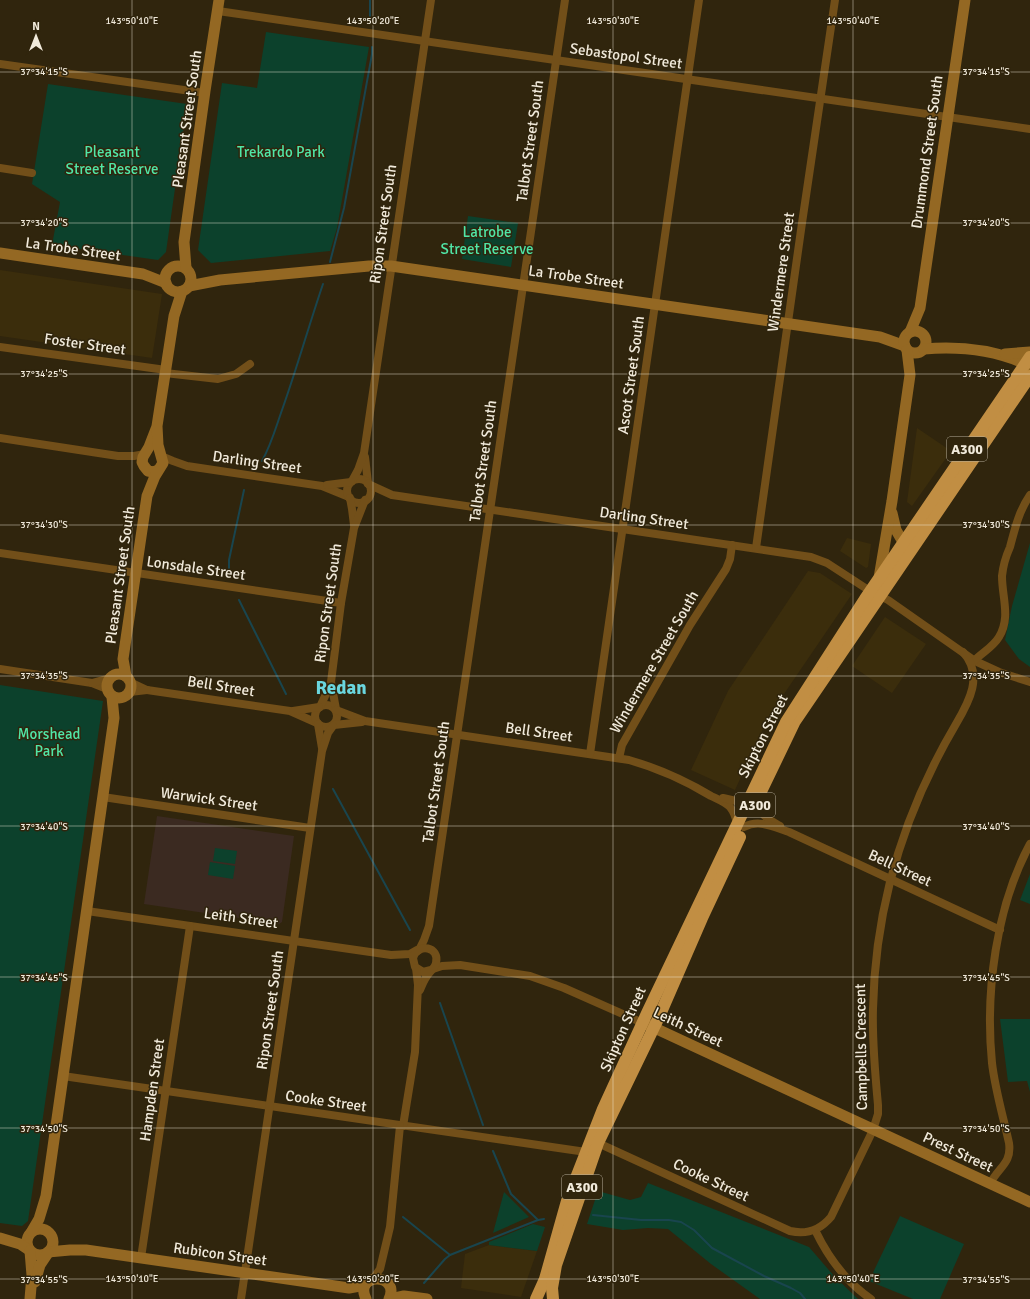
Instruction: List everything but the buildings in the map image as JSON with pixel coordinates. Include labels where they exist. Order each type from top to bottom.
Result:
[{"type":"highway","name":"Skipton Street","points":[[876,594],[879,579],[1028,362]]},
{"type":"highway","name":"Skipton Street","points":[[536,1299],[545,1279],[567,1201],[604,1109],[643,1023],[741,825],[788,717],[876,594],[909,554],[1030,376]]},
{"type":"highway","name":"Skipton Street","points":[[553,1299],[552,1283],[556,1265],[598,1143],[654,1028],[741,825]]},
{"type":"main road","name":"Drummond Street South","points":[[909,333],[920,308],[965,0]]},
{"type":"main road","name":"Pleasant Street South","points":[[188,271],[184,242],[217,3]]},
{"type":"main road","name":"Pleasant Street South","points":[[170,269],[184,242]]},
{"type":"main road","name":"La Trobe Street","points":[[0,253],[142,274],[168,286]]},
{"type":"main road","points":[[157,426],[163,463],[159,469],[151,472],[144,467],[142,460],[157,426],[174,316],[192,278],[188,271],[182,266],[170,269],[165,275],[174,316]]},
{"type":"main road","name":"La Trobe Street","points":[[186,289],[220,280],[369,266],[391,266],[880,337],[906,348]]},
{"type":"main road","name":"La Trobe Street","points":[[142,274],[170,269]]},
{"type":"main road","name":"La Trobe Street","points":[[188,271],[220,280]]},
{"type":"main road","points":[[168,286],[174,292],[186,289]]},
{"type":"main road","name":"Drummond Street South","points":[[920,308],[924,336]]},
{"type":"main road","points":[[879,579],[910,375],[904,340],[909,333],[917,331],[924,336],[951,347],[997,354],[1028,362]]},
{"type":"main road","name":"La Trobe Street","points":[[880,337],[909,333]]},
{"type":"main road","points":[[910,375],[927,343],[924,336]]},
{"type":"main road","points":[[906,348],[914,353],[923,350],[951,347]]},
{"type":"main road","points":[[997,354],[1030,352]]},
{"type":"main road","points":[[146,453],[153,451],[161,455]]},
{"type":"main road","name":"Pleasant Street South","points":[[119,686],[147,496],[144,467]]},
{"type":"main road","name":"Pleasant Street South","points":[[147,496],[159,469]]},
{"type":"main road","points":[[892,501],[894,525],[909,554]]},
{"type":"main road","points":[[31,1295],[40,1265],[53,1244],[46,1220],[46,1196],[119,686]]},
{"type":"main road","name":"Leith Street","points":[[643,1023],[873,1130]]},
{"type":"main road","name":"Prest Street","points":[[873,1130],[1030,1202]]},
{"type":"main road","points":[[31,1295],[32,1271],[26,1240],[39,1219],[46,1196]]},
{"type":"main road","points":[[0,1237],[42,1229],[51,1235]]},
{"type":"main road","name":"Rubicon Street","points":[[51,1235],[86,1250]]},
{"type":"main road","points":[[0,1237],[20,1244],[39,1256],[48,1253]]},
{"type":"main road","name":"Rubicon Street","points":[[48,1253],[70,1250],[86,1250],[349,1288],[360,1286],[371,1280]]},
{"type":"main road","points":[[366,1298],[364,1290],[371,1280],[380,1279],[404,1296]]},
{"type":"main road","points":[[388,1284],[391,1293],[390,1299],[404,1296],[426,1299]]},
{"type":"main road","name":"Rubicon Street","points":[[349,1288],[366,1298]]},
{"type":"street","name":"Ripon Street South","points":[[352,482],[364,453],[430,0]]},
{"type":"street","name":"Talbot Street South","points":[[418,950],[424,940],[429,926],[565,0]]},
{"type":"street","name":"Ascot Street South","points":[[590,754],[700,0]]},
{"type":"street","name":"Windermere Street","points":[[756,548],[835,0]]},
{"type":"street","name":"Sebastopol Street","points":[[217,3],[424,40],[1030,129]]},
{"type":"street","points":[[0,64],[205,93]]},
{"type":"street","points":[[0,168],[32,173]]},
{"type":"street","name":"Foster Street","points":[[0,347],[218,380],[236,374],[250,364]]},
{"type":"street","points":[[0,438],[118,456],[131,456],[146,453]]},
{"type":"street","name":"Ripon Street South","points":[[364,453],[368,484]]},
{"type":"street","name":"Darling Street","points":[[161,455],[187,466]]},
{"type":"street","points":[[118,456],[144,467]]},
{"type":"street","name":"Darling Street","points":[[159,469],[170,466],[187,466],[322,486],[349,498]]},
{"type":"street","points":[[360,479],[368,484],[370,493],[366,500],[357,502],[349,498],[347,489],[352,482],[360,479]]},
{"type":"street","name":"Darling Street","points":[[322,486],[352,482]]},
{"type":"street","name":"Darling Street","points":[[368,484],[392,495],[730,544],[817,559],[832,566],[876,594],[975,660],[999,672],[1030,682]]},
{"type":"street","name":"Darling Street","points":[[366,500],[392,495]]},
{"type":"street","points":[[975,660],[996,641],[1003,628],[1006,615],[1002,582],[1004,566],[1018,518],[1030,496]]},
{"type":"street","name":"Ripon Street South","points":[[349,498],[352,508],[354,528]]},
{"type":"street","name":"Ripon Street South","points":[[336,710],[331,682],[341,603],[354,528],[366,500]]},
{"type":"street","name":"Windermere Street South","points":[[619,758],[623,744],[690,625],[729,563],[730,544]]},
{"type":"street","name":"Lonsdale Street","points":[[0,553],[341,603]]},
{"type":"street","name":"Campbells Crescent","points":[[815,1230],[822,1226],[831,1217],[873,1130],[878,1111],[873,1041],[874,977],[879,931],[890,880],[913,809],[938,756],[966,708],[971,696],[974,683],[972,669],[964,652]]},
{"type":"street","name":"Bell Street","points":[[0,669],[290,711],[318,723]]},
{"type":"street","name":"Ripon Street South","points":[[319,707],[331,682]]},
{"type":"street","points":[[328,705],[336,710],[338,719],[333,725],[325,728],[318,723],[315,715],[319,707],[328,705]]},
{"type":"street","name":"Bell Street","points":[[290,711],[319,707]]},
{"type":"street","name":"Bell Street","points":[[336,710],[365,721],[619,758],[641,764],[703,791],[732,801],[753,799],[762,814],[788,832]]},
{"type":"street","name":"Bell Street","points":[[333,725],[365,721]]},
{"type":"street","name":"Ripon Street South","points":[[318,723],[322,750]]},
{"type":"street","name":"Ripon Street South","points":[[241,1299],[322,750],[328,733],[333,725]]},
{"type":"street","name":"Bell Street","points":[[703,791],[730,807],[741,825],[758,823],[788,832],[1000,930]]},
{"type":"street","name":"Warwick Street","points":[[103,797],[310,828]]},
{"type":"street","points":[[990,1184],[994,1176],[1007,1160],[1010,1153],[993,1064],[990,1030],[990,1003],[993,966],[1000,930],[1013,886],[1021,863],[1030,844]]},
{"type":"street","name":"Leith Street","points":[[87,911],[391,955],[410,954],[418,950]]},
{"type":"street","name":"Hampden Street","points":[[141,1258],[190,926]]},
{"type":"street","name":"Talbot Street South","points":[[429,926],[431,947],[434,953]]},
{"type":"street","points":[[371,1280],[380,1269],[392,1210],[396,1163],[414,1060],[418,980],[413,958],[418,950],[426,948],[434,953],[436,961],[424,980],[418,996]]},
{"type":"street","name":"Leith Street","points":[[434,953],[446,960],[460,965]]},
{"type":"street","name":"Leith Street","points":[[391,955],[416,968]]},
{"type":"street","name":"Leith Street","points":[[432,969],[442,966],[460,965],[510,972],[538,978],[643,1023]]},
{"type":"street","points":[[416,968],[423,972],[432,969]]},
{"type":"street","name":"Cooke Street","points":[[63,1076],[586,1152]]},
{"type":"street","name":"Cooke Street","points":[[598,1143],[790,1231],[802,1233],[815,1230]]},
{"type":"street","points":[[815,1230],[822,1245],[840,1270],[852,1283],[871,1299]]},
{"type":"street","points":[[382,1260],[383,1270],[388,1284]]},
{"type":"shaded area","points":[[0,270],[162,294],[152,358],[0,336]]},
{"type":"shaded area","points":[[917,428],[951,451],[912,506],[907,502]]},
{"type":"shaded area","points":[[847,538],[871,544],[868,567],[866,568],[840,551]]},
{"type":"shaded area","points":[[808,571],[820,573],[852,594],[769,716],[735,790],[691,770],[728,691]]},
{"type":"shaded area","points":[[885,617],[926,644],[892,693],[852,666]]},
{"type":"shaded area","points":[[157,816],[294,836],[282,922],[279,924],[144,904]]},
{"type":"shaded area","points":[[489,1245],[537,1251],[521,1297],[461,1288],[465,1254]]},
{"type":"green space","name":"Trekardo Park","points":[[266,32],[369,47],[337,228],[330,251],[211,263],[198,250],[222,83],[257,88]]},
{"type":"green space","name":"Pleasant Street Reserve","points":[[48,84],[187,104],[166,252],[158,260],[52,245],[60,202],[32,184]]},
{"type":"green space","name":"Latrobe Street Reserve","points":[[468,216],[518,223],[511,267],[462,259]]},
{"type":"green space","points":[[1030,543],[1030,667],[1019,659],[1005,640],[1012,606]]},
{"type":"green space","name":"Morshead Park","points":[[0,685],[103,701],[28,1221],[22,1226],[0,1223]]},
{"type":"green space","points":[[215,848],[237,851],[235,864],[213,861]]},
{"type":"green space","points":[[210,862],[235,866],[233,879],[208,875]]},
{"type":"green space","points":[[1030,874],[1030,904],[1020,900]]},
{"type":"green space","points":[[1000,1019],[1030,1019],[1030,1092],[1027,1081],[1008,1082]]},
{"type":"green space","points":[[648,1183],[809,1247],[834,1276],[858,1299],[760,1299],[711,1264],[668,1229],[648,1228],[623,1230],[587,1224],[598,1191],[630,1200],[641,1197]]},
{"type":"green space","points":[[504,1192],[529,1217],[493,1233]]},
{"type":"green space","points":[[900,1216],[964,1244],[940,1299],[913,1299],[869,1281]]},
{"type":"green space","points":[[533,1224],[545,1227],[537,1251],[489,1245],[489,1242]]},
{"type":"waterway","points":[[370,0],[370,17]]},
{"type":"waterway","points":[[330,262],[344,208],[372,47]]},
{"type":"waterway","points":[[262,461],[268,449],[293,378],[323,284]]},
{"type":"waterway","points":[[229,575],[229,560],[244,490]]},
{"type":"waterway","points":[[239,600],[286,694]]},
{"type":"waterway","points":[[333,789],[410,930]]},
{"type":"waterway","points":[[440,1003],[483,1125]]},
{"type":"waterway","points":[[493,1151],[511,1194],[538,1220],[544,1219]]},
{"type":"waterway","points":[[593,1215],[681,1222],[694,1230],[712,1248],[764,1276],[791,1288],[800,1293],[805,1299]]},
{"type":"waterway","points":[[403,1217],[450,1255]]},
{"type":"waterway","points":[[424,1283],[450,1255],[538,1220]]},
{"type":"district","name":"Redan","points":[[341,688]]}]
